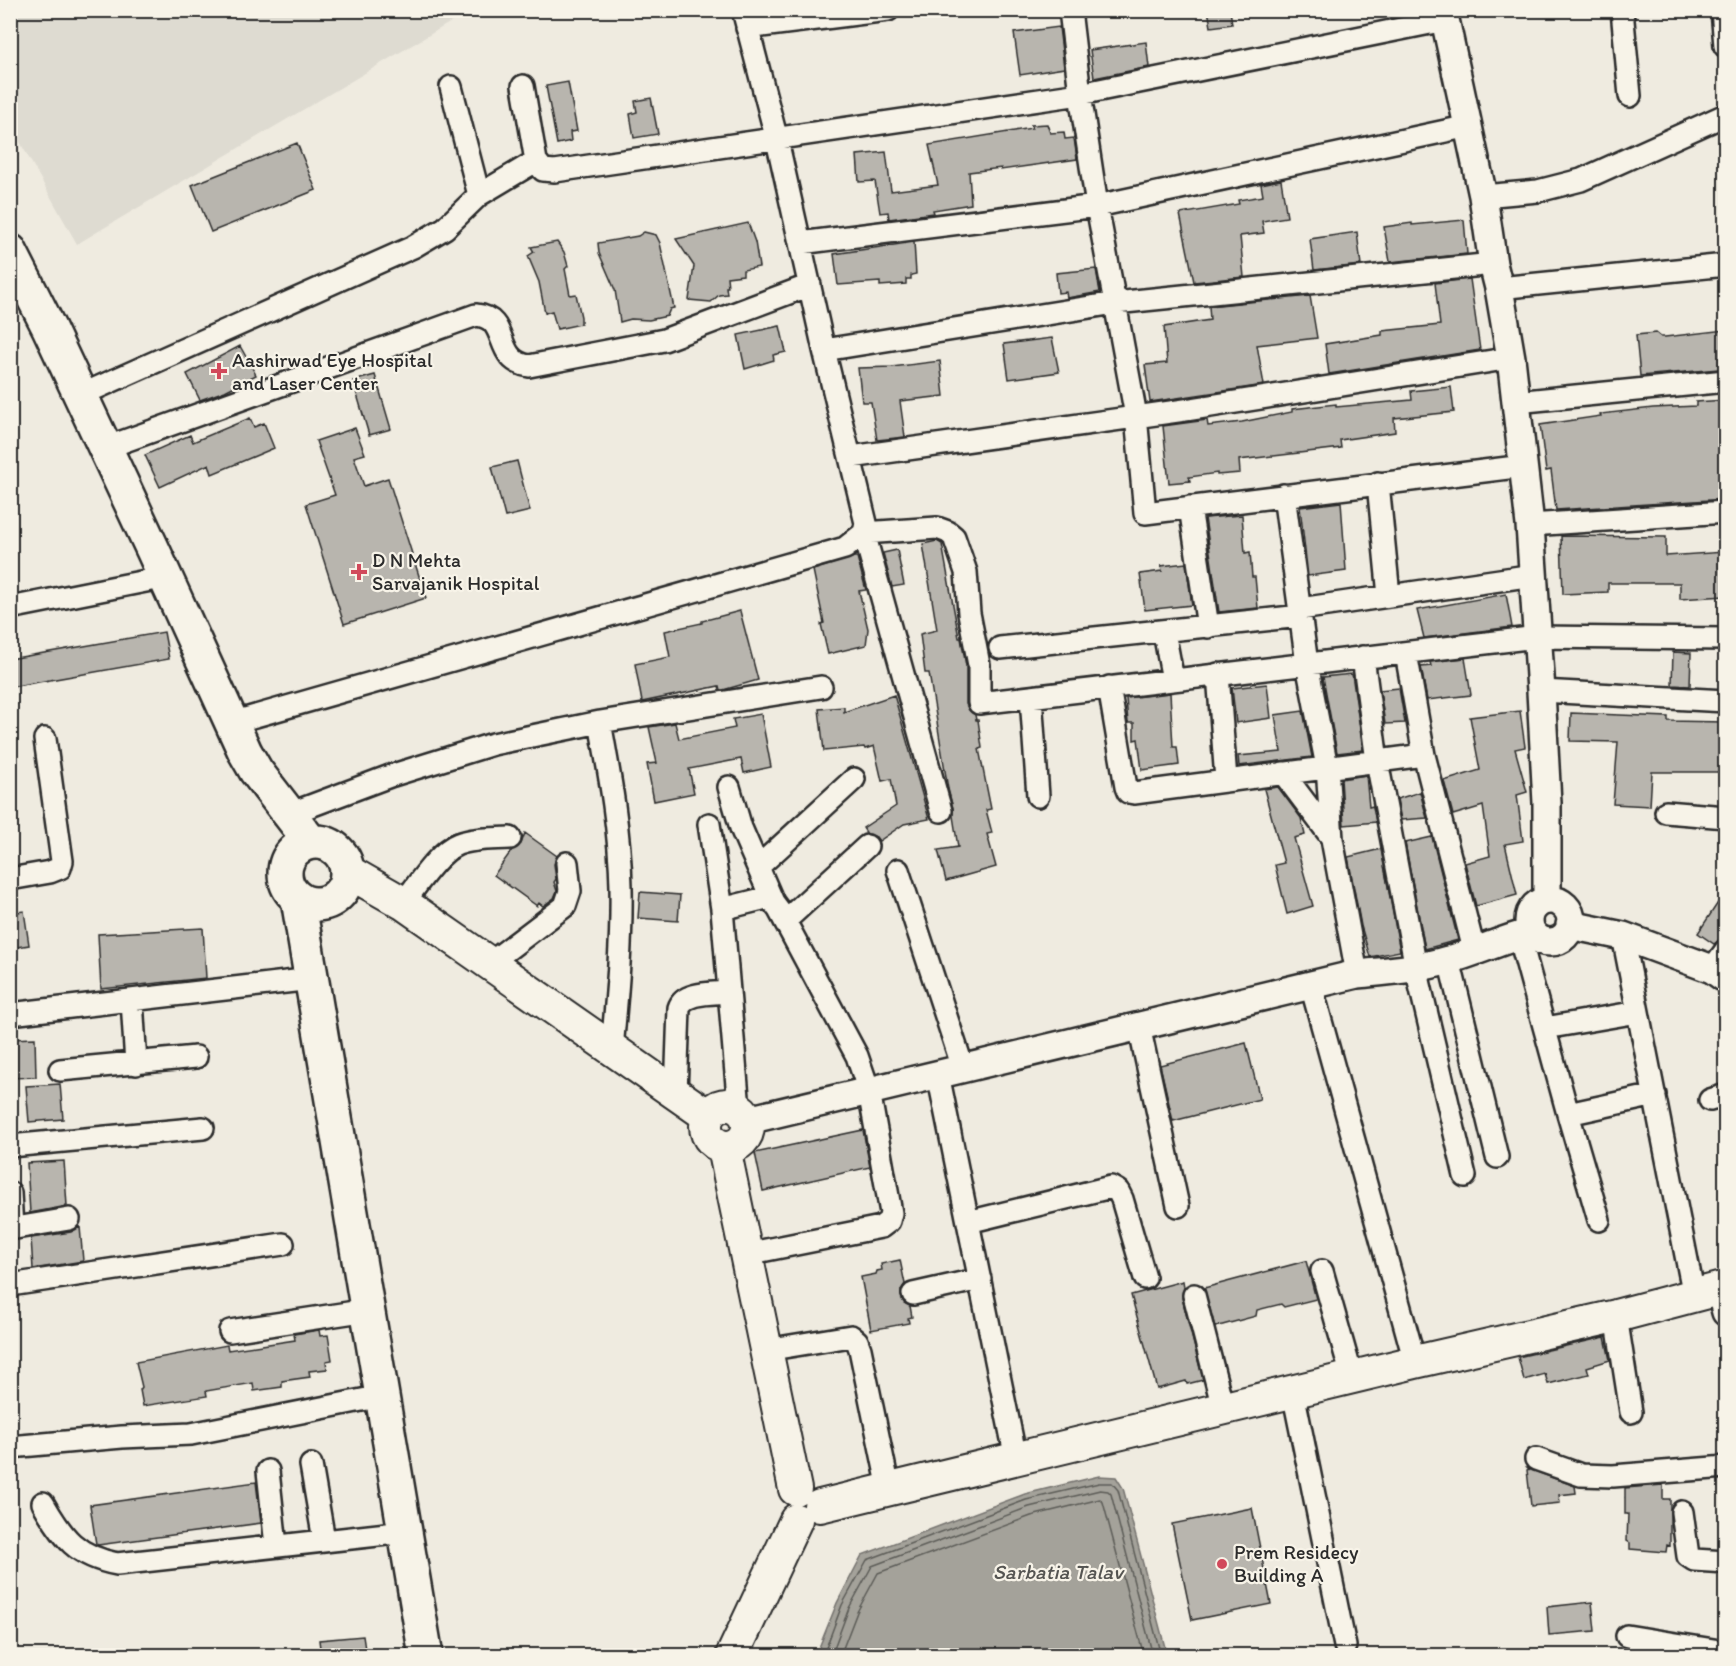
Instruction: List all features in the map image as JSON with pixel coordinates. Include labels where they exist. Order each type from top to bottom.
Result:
[{"type":"main road","points":[[10,251],[81,395],[206,664],[231,723],[298,851]]},
{"type":"main road","points":[[256,771],[289,814],[298,851]]},
{"type":"main road","points":[[298,899],[317,904],[327,902],[342,890],[346,881],[345,861],[340,852],[331,845],[321,841],[298,851],[284,872],[286,882],[298,899],[426,1656]]},
{"type":"main road","points":[[347,871],[403,903],[708,1116]]},
{"type":"main road","points":[[733,1106],[744,1114],[749,1127],[744,1140],[738,1145],[724,1148],[712,1142],[708,1136],[706,1123],[708,1116],[719,1107],[733,1106]]},
{"type":"main road","points":[[724,1148],[766,1350],[804,1505],[732,1656]]},
{"type":"main road","points":[[804,1505],[890,1489],[1415,1362],[1616,1316],[1716,1296]]},
{"type":"street","points":[[888,10],[745,19],[777,140],[824,350],[851,457],[866,523],[864,533],[941,811]]},
{"type":"street","points":[[1070,10],[1097,206],[1136,416],[1146,513],[1524,466]]},
{"type":"street","points":[[1622,10],[1630,96]]},
{"type":"street","points":[[1722,10],[1725,46]]},
{"type":"street","points":[[523,86],[536,161],[543,170],[555,171],[1080,94],[1444,15],[1483,196],[1511,358],[1524,466],[1534,575],[1547,803],[1547,900]]},
{"type":"street","points":[[451,87],[479,195]]},
{"type":"street","points":[[1483,196],[1538,191],[1581,180],[1723,116]]},
{"type":"street","points":[[800,243],[1097,206],[1469,126]]},
{"type":"street","points":[[81,395],[413,247],[445,228],[479,195],[536,161]]},
{"type":"street","points":[[824,350],[1115,303],[1496,276],[1725,265]]},
{"type":"street","points":[[105,448],[476,315],[486,316],[495,324],[509,357],[517,364],[529,366],[664,340],[810,285]]},
{"type":"street","points":[[851,457],[1511,358]]},
{"type":"street","points":[[1516,402],[1725,381]]},
{"type":"street","points":[[1378,483],[1389,596]]},
{"type":"street","points":[[1284,495],[1307,664],[1327,767],[1332,839],[1357,974]]},
{"type":"street","points":[[1190,507],[1208,627]]},
{"type":"street","points":[[1530,525],[1725,512]]},
{"type":"street","points":[[231,723],[845,548],[864,533],[937,528],[948,531],[954,537],[966,572],[969,613],[979,665],[980,703],[1537,637],[1725,639]]},
{"type":"street","points":[[1000,648],[1208,627],[1389,596],[1534,575]]},
{"type":"street","points":[[10,608],[166,577]]},
{"type":"street","points":[[1164,632],[1173,680]]},
{"type":"street","points":[[1406,653],[1424,755],[1474,950]]},
{"type":"street","points":[[1363,657],[1377,761],[1416,968],[1465,1176]]},
{"type":"street","points":[[1218,674],[1226,780]]},
{"type":"street","points":[[289,814],[390,776],[493,744],[600,722],[821,687]]},
{"type":"street","points":[[1109,687],[1128,792],[1424,755]]},
{"type":"street","points":[[1541,691],[1725,701]]},
{"type":"street","points":[[1031,697],[1038,796]]},
{"type":"street","points":[[600,722],[614,804],[621,886],[620,969],[612,1049]]},
{"type":"street","points":[[10,879],[50,872],[60,868],[63,861],[45,739]]},
{"type":"street","points":[[1283,773],[1332,839]]},
{"type":"street","points":[[758,867],[854,779]]},
{"type":"street","points":[[729,787],[741,828],[773,902],[851,1043],[869,1091],[891,1213],[889,1221],[881,1227],[746,1254]]},
{"type":"street","points":[[1666,812],[1725,817]]},
{"type":"street","points":[[709,824],[722,909],[729,992],[744,1114],[869,1091],[1357,974],[1416,968],[1449,960],[1525,933],[1541,940],[1553,941],[1564,936],[1570,925],[1571,919],[1565,906],[1560,902],[1547,900],[1535,906],[1525,933],[1545,1028],[1599,1220]]},
{"type":"street","points":[[403,903],[444,854],[457,844],[510,838]]},
{"type":"street","points":[[785,921],[867,846]]},
{"type":"street","points":[[490,963],[565,906],[570,891],[567,862]]},
{"type":"street","points":[[898,870],[951,1071],[968,1222],[1016,1459]]},
{"type":"street","points":[[722,909],[766,898],[773,902]]},
{"type":"street","points":[[1570,925],[1623,936],[1721,966]]},
{"type":"street","points":[[1623,936],[1654,1095],[1716,1296]]},
{"type":"street","points":[[1449,960],[1497,1157]]},
{"type":"street","points":[[10,1014],[312,979]]},
{"type":"street","points":[[1311,985],[1415,1362]]},
{"type":"street","points":[[676,1094],[678,1008],[681,1001],[688,997],[729,992]]},
{"type":"street","points":[[132,1000],[136,1064]]},
{"type":"street","points":[[1545,1028],[1638,1012]]},
{"type":"street","points":[[1139,1026],[1178,1206]]},
{"type":"street","points":[[60,1070],[196,1057]]},
{"type":"street","points":[[1568,1114],[1654,1095]]},
{"type":"street","points":[[10,1146],[203,1128]]},
{"type":"street","points":[[968,1222],[1111,1187],[1118,1191],[1122,1199],[1145,1278]]},
{"type":"street","points":[[10,1193],[11,1228],[69,1219]]},
{"type":"street","points":[[10,1285],[283,1244]]},
{"type":"street","points":[[1322,1270],[1352,1377]]},
{"type":"street","points":[[913,1294],[980,1279]]},
{"type":"street","points":[[1194,1295],[1223,1408]]},
{"type":"street","points":[[230,1331],[368,1310]]},
{"type":"street","points":[[1616,1316],[1631,1412]]},
{"type":"street","points":[[766,1350],[851,1336],[856,1341],[860,1349],[890,1489]]},
{"type":"street","points":[[1293,1392],[1344,1646]]},
{"type":"street","points":[[10,1447],[122,1437],[191,1434],[382,1396]]},
{"type":"street","points":[[1536,1459],[1581,1475],[1602,1476],[1725,1467]]},
{"type":"street","points":[[311,1465],[324,1540]]},
{"type":"street","points":[[268,1471],[276,1546]]},
{"type":"street","points":[[43,1503],[60,1532],[69,1542],[86,1553],[117,1564],[405,1532]]},
{"type":"street","points":[[1682,1512],[1688,1556],[1694,1560],[1725,1562]]},
{"type":"street","points":[[1627,1636],[1725,1652]]},
{"type":"shaded area","points":[[10,11],[506,11],[456,19],[77,244],[11,126]]},
{"type":"water","name":"Sarbatia Talav","points":[[1099,1476],[1116,1477],[1123,1488],[1167,1655],[816,1655],[837,1603],[862,1555],[1025,1494]]},
{"type":"building","points":[[1208,10],[1230,10],[1232,24],[1211,27]]},
{"type":"building","points":[[1059,27],[1064,68],[1020,75],[1014,33]]},
{"type":"building","points":[[1146,42],[1149,67],[1094,78],[1090,50]]},
{"type":"building","points":[[568,82],[577,131],[570,132],[571,141],[557,144],[546,86]]},
{"type":"building","points":[[651,98],[658,134],[634,138],[630,114],[637,112],[635,101]]},
{"type":"building","points":[[1047,124],[1050,133],[1064,132],[1065,139],[1074,138],[1077,159],[1001,170],[1001,168],[969,172],[971,204],[933,210],[934,213],[889,219],[888,212],[880,213],[875,181],[859,182],[857,155],[886,152],[891,191],[938,185],[929,145],[1032,128],[1031,125]]},
{"type":"building","points":[[297,143],[316,190],[211,232],[192,185]]},
{"type":"building","points":[[1281,180],[1287,217],[1262,221],[1264,233],[1240,236],[1244,277],[1194,282],[1180,214],[1239,204],[1238,200],[1263,196],[1261,184]]},
{"type":"building","points":[[1464,220],[1467,254],[1390,262],[1384,227]]},
{"type":"building","points":[[748,223],[755,242],[759,267],[743,270],[743,275],[727,277],[727,294],[719,295],[711,302],[689,300],[694,266],[676,239]]},
{"type":"building","points":[[644,232],[656,235],[660,243],[674,308],[670,309],[667,316],[620,322],[615,290],[599,253],[598,243],[638,236]]},
{"type":"building","points":[[1357,232],[1361,265],[1314,270],[1310,239]]},
{"type":"building","points":[[557,242],[564,252],[568,266],[565,269],[570,295],[576,294],[581,324],[557,329],[552,311],[545,313],[539,282],[528,256],[534,252],[531,247]]},
{"type":"building","points":[[914,242],[916,274],[911,275],[911,279],[906,279],[906,284],[880,286],[880,282],[838,285],[834,254]]},
{"type":"building","points":[[1096,269],[1100,292],[1067,298],[1066,292],[1058,293],[1056,273]]},
{"type":"building","points":[[1470,279],[1480,350],[1329,374],[1325,344],[1382,335],[1382,331],[1440,325],[1435,283]]},
{"type":"building","points":[[1310,296],[1317,338],[1257,345],[1264,385],[1150,402],[1145,365],[1167,363],[1164,327],[1210,320],[1209,306]]},
{"type":"building","points":[[780,326],[786,352],[773,355],[774,360],[745,369],[738,335]]},
{"type":"building","points":[[1725,330],[1725,363],[1721,364],[1719,369],[1640,376],[1636,335],[1656,333],[1665,337]]},
{"type":"building","points":[[1052,338],[1059,372],[1009,379],[1004,344]]},
{"type":"building","points":[[240,346],[256,375],[225,391],[200,400],[187,374]]},
{"type":"building","points":[[940,361],[944,396],[900,401],[905,437],[877,440],[871,402],[862,402],[858,368],[892,367]]},
{"type":"building","points":[[375,375],[391,429],[369,435],[353,381]]},
{"type":"building","points":[[1451,387],[1454,412],[1394,418],[1395,432],[1340,440],[1341,448],[1239,460],[1240,473],[1217,475],[1217,473],[1189,477],[1190,481],[1169,483],[1163,426],[1207,420],[1208,426],[1292,412],[1292,409],[1412,400],[1411,391]]},
{"type":"building","points":[[1725,400],[1725,499],[1556,510],[1551,470],[1546,471],[1540,425],[1601,416],[1600,414],[1696,406],[1696,402]]},
{"type":"building","points":[[250,418],[254,427],[264,423],[274,448],[212,474],[209,464],[160,487],[145,455],[190,435],[193,442]]},
{"type":"building","points":[[355,428],[365,454],[354,457],[364,486],[388,478],[426,598],[344,624],[306,504],[335,495],[316,441]]},
{"type":"building","points":[[517,461],[530,511],[505,517],[492,467]]},
{"type":"building","points":[[1341,502],[1346,571],[1308,576],[1300,507]]},
{"type":"building","points":[[1242,515],[1245,553],[1250,552],[1258,608],[1219,612],[1205,518]]},
{"type":"building","points":[[1561,536],[1666,537],[1666,556],[1725,552],[1725,596],[1680,599],[1680,583],[1608,583],[1608,592],[1563,594]]},
{"type":"building","points":[[937,541],[942,544],[966,666],[966,704],[978,720],[982,748],[979,749],[991,809],[986,810],[992,833],[987,834],[996,867],[946,881],[938,850],[958,847],[929,673],[925,673],[920,634],[937,630],[923,544]]},
{"type":"building","points":[[897,550],[904,585],[892,587],[883,553]]},
{"type":"building","points":[[857,557],[866,590],[859,591],[868,629],[866,645],[828,654],[813,570]]},
{"type":"building","points":[[1186,563],[1192,605],[1145,610],[1140,574],[1162,571],[1161,566]]},
{"type":"building","points":[[1506,594],[1512,627],[1424,638],[1417,610]]},
{"type":"building","points":[[740,611],[758,680],[723,690],[720,690],[719,686],[642,702],[635,664],[670,657],[665,631],[702,623],[702,621]]},
{"type":"building","points":[[164,632],[169,659],[10,687],[10,659]]},
{"type":"building","points":[[1673,652],[1691,653],[1690,686],[1672,685]]},
{"type":"building","points":[[1465,658],[1471,695],[1427,700],[1421,667],[1431,666],[1430,662]]},
{"type":"building","points":[[1352,674],[1363,750],[1337,753],[1323,677]]},
{"type":"building","points":[[1267,684],[1271,718],[1236,723],[1232,688]]},
{"type":"building","points":[[1399,688],[1405,723],[1385,724],[1380,690]]},
{"type":"building","points":[[1170,693],[1173,747],[1177,747],[1179,765],[1142,770],[1138,739],[1134,740],[1134,723],[1128,723],[1126,698]]},
{"type":"building","points":[[894,695],[929,819],[904,824],[879,841],[876,837],[867,834],[863,828],[896,806],[891,779],[882,781],[874,746],[865,749],[864,747],[824,751],[819,709],[844,707],[844,712]]},
{"type":"building","points":[[1303,711],[1312,757],[1239,766],[1238,756],[1281,752],[1275,715]]},
{"type":"building","points":[[1520,711],[1525,747],[1515,749],[1527,792],[1517,795],[1523,841],[1505,844],[1517,895],[1476,906],[1465,863],[1490,856],[1483,806],[1453,815],[1444,781],[1480,770],[1470,717]]},
{"type":"building","points":[[1571,713],[1668,717],[1668,721],[1725,722],[1725,772],[1652,772],[1650,806],[1613,804],[1618,742],[1570,741]]},
{"type":"building","points":[[761,714],[771,767],[744,773],[741,759],[689,769],[694,793],[654,801],[647,764],[657,763],[649,727],[675,723],[679,739],[735,728],[733,719]]},
{"type":"building","points":[[1366,775],[1369,807],[1373,806],[1376,822],[1344,825],[1341,779]]},
{"type":"building","points":[[1278,787],[1301,818],[1305,835],[1294,838],[1313,906],[1287,914],[1275,865],[1284,863],[1264,789]]},
{"type":"building","points":[[1420,792],[1427,818],[1401,820],[1397,799]]},
{"type":"building","points":[[525,833],[557,856],[554,864],[556,879],[554,882],[557,891],[554,898],[543,906],[539,903],[537,906],[494,875],[512,850],[521,844]]},
{"type":"building","points":[[1432,837],[1458,940],[1425,949],[1405,843]]},
{"type":"building","points":[[1381,849],[1400,951],[1370,957],[1361,926],[1348,857]]},
{"type":"building","points":[[640,892],[680,895],[678,921],[638,918]]},
{"type":"building","points":[[1725,892],[1725,938],[1714,944],[1698,933]]},
{"type":"building","points":[[24,911],[29,945],[10,948],[10,913]]},
{"type":"building","points":[[203,928],[206,978],[101,989],[98,934]]},
{"type":"building","points":[[35,1038],[36,1077],[10,1078],[10,1039]]},
{"type":"building","points":[[1246,1043],[1260,1099],[1173,1121],[1160,1065]]},
{"type":"building","points":[[60,1084],[63,1119],[29,1122],[26,1086]]},
{"type":"building","points":[[863,1130],[870,1167],[763,1191],[755,1153]]},
{"type":"building","points":[[64,1161],[67,1206],[30,1213],[27,1163]]},
{"type":"building","points":[[80,1227],[83,1261],[33,1269],[31,1238],[71,1232]]},
{"type":"building","points":[[900,1260],[905,1284],[901,1290],[901,1296],[904,1303],[910,1306],[912,1317],[908,1318],[909,1323],[871,1330],[861,1277],[876,1274],[877,1271],[882,1270],[881,1264]]},
{"type":"building","points":[[1306,1261],[1316,1299],[1284,1307],[1281,1304],[1257,1310],[1256,1316],[1215,1327],[1204,1288]]},
{"type":"building","points":[[1183,1281],[1182,1298],[1203,1380],[1187,1384],[1186,1381],[1157,1389],[1131,1295]]},
{"type":"building","points":[[319,1330],[320,1336],[328,1335],[332,1360],[326,1361],[327,1369],[309,1371],[310,1377],[282,1381],[282,1387],[254,1391],[253,1383],[206,1391],[207,1396],[143,1406],[140,1390],[142,1387],[136,1362],[227,1345],[228,1350],[295,1340],[294,1334]]},
{"type":"building","points":[[1605,1337],[1610,1360],[1587,1367],[1589,1374],[1548,1384],[1545,1374],[1524,1380],[1518,1357]]},
{"type":"building","points":[[1527,1470],[1575,1486],[1576,1493],[1559,1495],[1560,1503],[1531,1506]]},
{"type":"building","points":[[256,1482],[261,1523],[96,1544],[90,1505]]},
{"type":"building","points":[[1663,1485],[1663,1499],[1670,1499],[1670,1546],[1667,1545],[1666,1552],[1630,1549],[1630,1543],[1627,1541],[1628,1514],[1625,1514],[1625,1488]]},
{"type":"building","name":"Prem Residecy Building A","points":[[1252,1508],[1271,1604],[1192,1620],[1172,1524]]},
{"type":"building","points":[[1592,1602],[1595,1631],[1549,1635],[1547,1607]]},
{"type":"building","points":[[363,1636],[366,1656],[321,1656],[319,1640]]},
{"type":"place","name":"Aashirwad Eye Hospital and Laser Center","points":[[219,371]]},
{"type":"place","name":"D N Mehta Sarvajanik Hospital","points":[[359,572]]},
{"type":"place","name":"Prem Residecy Building A","points":[[1222,1564]]}]
